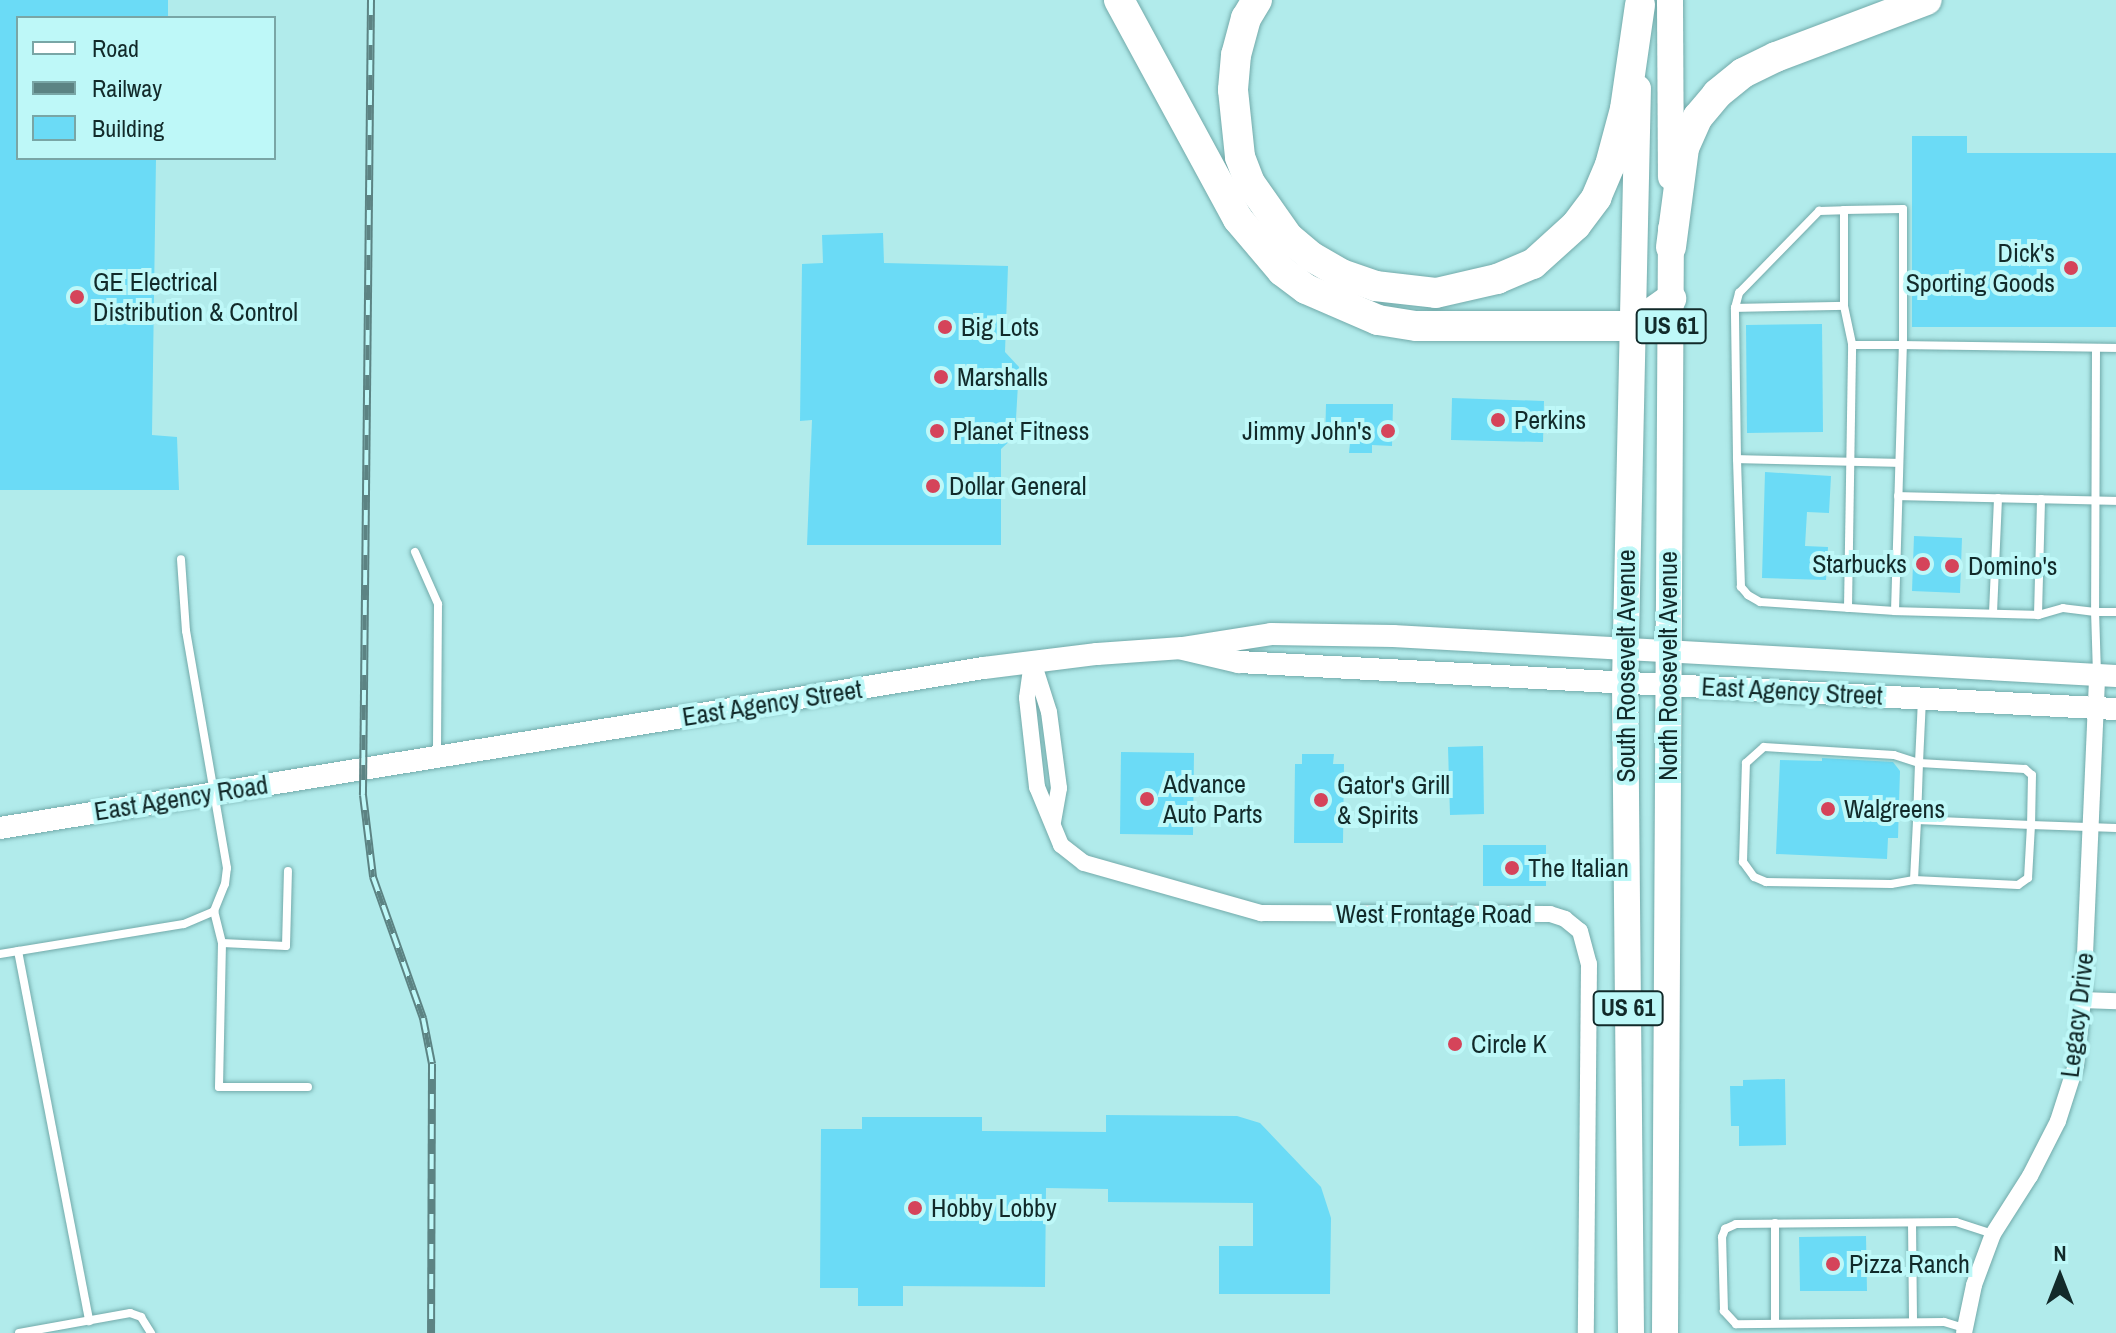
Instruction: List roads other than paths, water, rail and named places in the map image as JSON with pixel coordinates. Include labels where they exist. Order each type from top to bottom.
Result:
[{"type":"highway","points":[[1119,0],[1238,219],[1282,271],[1306,289],[1367,316],[1416,326],[1633,326],[1671,299]]},
{"type":"highway","points":[[1257,0],[1246,18],[1236,55],[1233,90],[1240,157],[1250,183],[1288,237],[1312,257],[1341,274],[1375,286],[1436,293],[1497,279],[1533,264],[1576,225],[1596,198],[1610,165],[1625,109],[1640,2]]},
{"type":"highway","name":"North Roosevelt Avenue","points":[[1665,1333],[1670,0]]},
{"type":"highway","points":[[1671,247],[1684,148],[1698,117],[1717,94],[1743,73],[1776,57],[1927,0]]},
{"type":"highway","name":"South Roosevelt Avenue","points":[[1631,1333],[1625,649],[1640,2]]},
{"type":"main road","name":"East Agency Street","points":[[362,769],[1032,662],[1182,648],[1228,638],[1295,633],[2106,676]]},
{"type":"main road","name":"East Agency Street","points":[[1182,648],[1239,662],[2106,708]]},
{"type":"main road","name":"East Agency Road","points":[[0,828],[362,769]]},
{"type":"street","name":"West Frontage Road","points":[[1032,662],[1045,694],[1059,788],[1053,823],[1061,845],[1084,863],[1240,909],[1279,914],[1529,913],[1550,914],[1573,925],[1585,941],[1589,964],[1586,1333]]},
{"type":"street","name":"Legacy Drive","points":[[1964,1330],[1974,1285],[1993,1234],[2030,1176],[2058,1121],[2076,1065],[2083,1000],[2090,827],[2106,708],[2106,676]]},
{"type":"street","points":[[2083,1000],[2116,1001]]},
{"type":"lane","points":[[1895,611],[1903,345],[1903,209],[1819,211],[1739,293],[1735,308],[1741,587],[1760,602],[1848,608],[1895,611],[2038,615],[2063,608],[2116,612]]},
{"type":"lane","points":[[1844,210],[1844,306],[1852,345],[1848,608]]},
{"type":"lane","points":[[1735,308],[1844,306]]},
{"type":"lane","points":[[1852,345],[2116,348]]},
{"type":"lane","points":[[2096,348],[2095,612],[2106,676]]},
{"type":"lane","points":[[1737,459],[1899,463]]},
{"type":"lane","points":[[1898,496],[2116,501]]},
{"type":"lane","points":[[1993,613],[1998,498]]},
{"type":"lane","points":[[2038,615],[2041,499]]},
{"type":"lane","points":[[415,552],[438,604],[437,757]]},
{"type":"lane","points":[[181,559],[186,631],[227,868],[225,884],[214,911],[222,943],[219,1087],[308,1087]]},
{"type":"lane","points":[[1914,880],[1922,698]]},
{"type":"lane","points":[[1764,747],[1894,755],[1919,763],[2025,769],[2032,775],[2028,878],[2018,885],[1914,880],[1891,884],[1766,882],[1754,877],[1743,862],[1746,763],[1764,747]]},
{"type":"lane","points":[[1917,820],[2116,828]]},
{"type":"lane","points":[[222,943],[286,946],[288,871]]},
{"type":"lane","points":[[0,954],[184,924],[214,911]]},
{"type":"lane","points":[[18,951],[89,1321]]},
{"type":"lane","points":[[1964,1330],[1944,1322],[1736,1324],[1724,1311],[1722,1237],[1725,1229],[1736,1224],[1775,1223],[1971,1225],[1993,1234]]},
{"type":"lane","points":[[1775,1223],[1775,1323]]},
{"type":"lane","points":[[1912,1223],[1913,1322]]},
{"type":"lane","points":[[19,1333],[130,1313],[141,1317],[151,1333]]},
{"type":"railway","points":[[371,0],[363,795],[373,877],[423,1018],[432,1064],[431,1333]]},
{"type":"place","name":"Dick's Sporting Goods","points":[[2071,268]]},
{"type":"place","name":"GE Electrical Distribution & Control","points":[[77,297]]},
{"type":"place","name":"Big Lots","points":[[945,327]]},
{"type":"place","name":"Marshalls","points":[[941,377]]},
{"type":"place","name":"Perkins","points":[[1498,420]]},
{"type":"place","name":"Planet Fitness","points":[[937,431]]},
{"type":"place","name":"Jimmy John's","points":[[1388,431]]},
{"type":"place","name":"Dollar General","points":[[933,486]]},
{"type":"place","name":"Starbucks","points":[[1923,564]]},
{"type":"place","name":"Domino's","points":[[1952,566]]},
{"type":"place","name":"Advance Auto Parts","points":[[1147,799]]},
{"type":"place","name":"Gator's Grill & Spirits","points":[[1321,800]]},
{"type":"place","name":"Walgreens","points":[[1828,809]]},
{"type":"place","name":"The Italian","points":[[1512,868]]},
{"type":"place","name":"Circle K","points":[[1455,1044]]},
{"type":"place","name":"Hobby Lobby","points":[[915,1208]]},
{"type":"place","name":"Pizza Ranch","points":[[1833,1264]]}]
